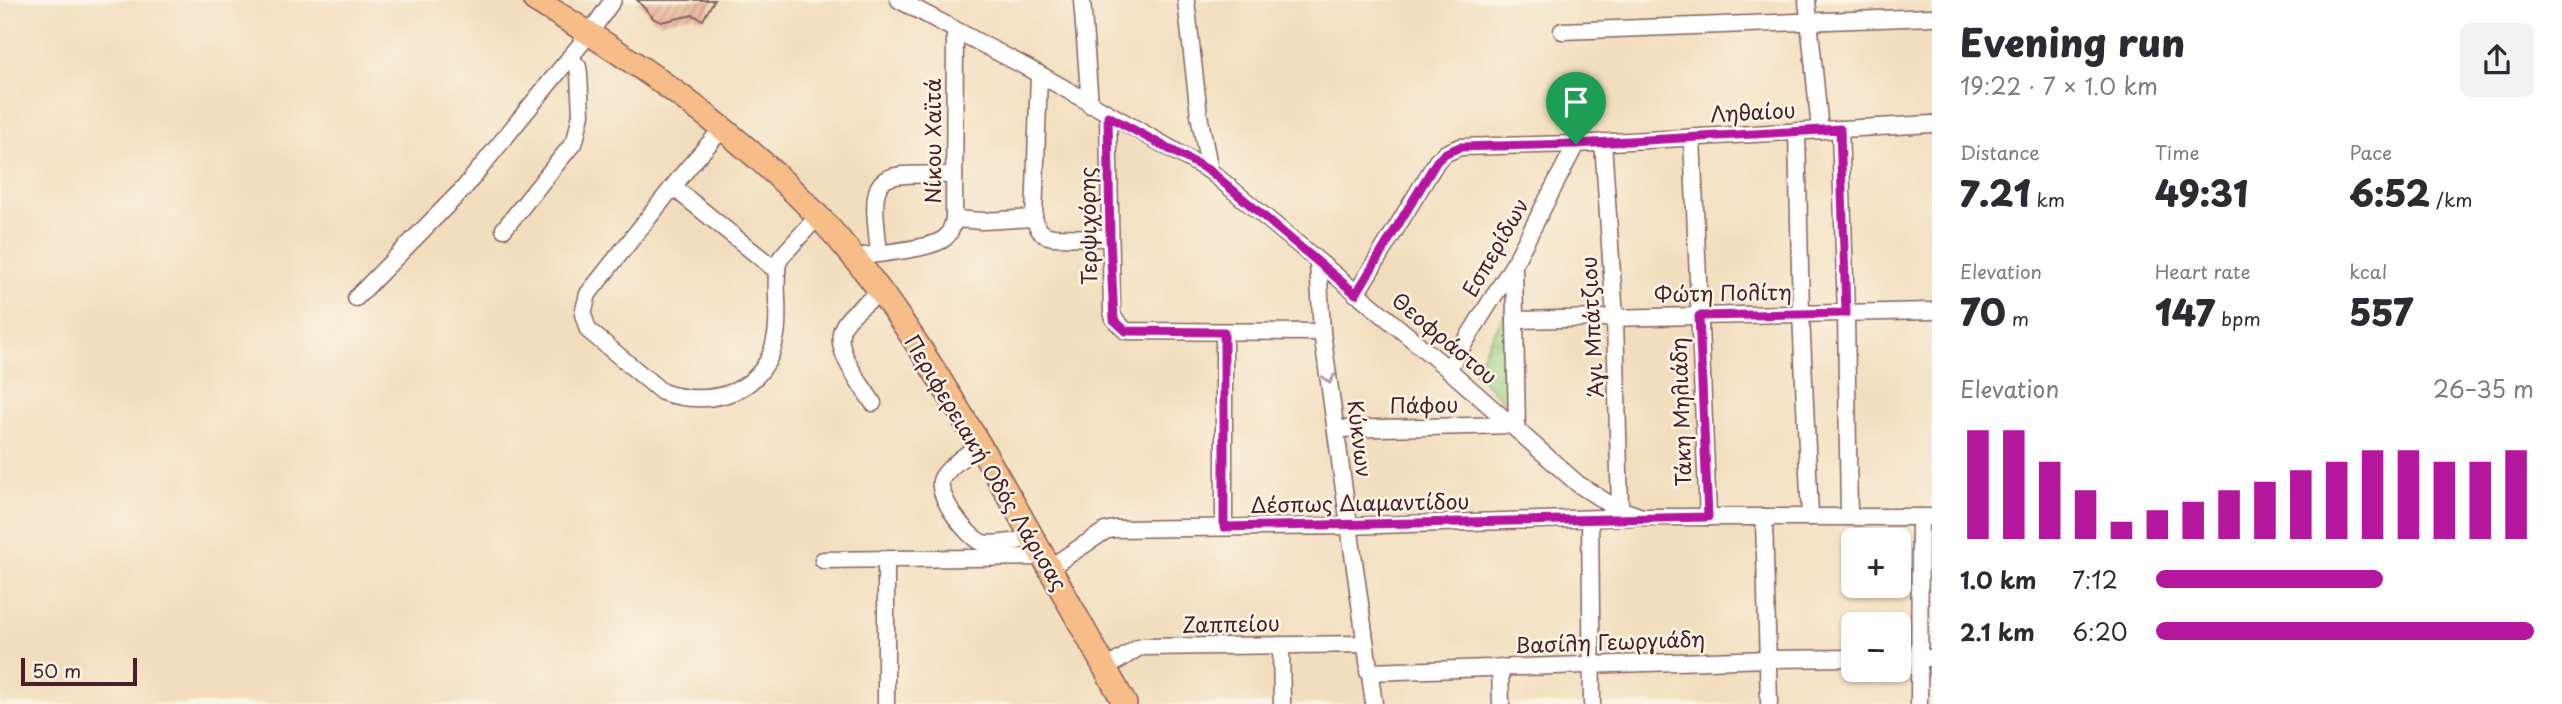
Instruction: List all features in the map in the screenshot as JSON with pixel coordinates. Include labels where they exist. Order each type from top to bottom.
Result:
[{"type":"highway","name":"Περιφερειακή Οδός Λάρισας","points":[[535,0],[668,87],[776,174],[818,216],[880,292],[931,365],[1125,704]]},
{"type":"street","name":"Θεοφράστου","points":[[898,0],[1038,74],[1108,116],[1210,171],[1448,369],[1578,484],[1604,502],[1642,517],[1926,517]]},
{"type":"street","points":[[1082,0],[1090,105]]},
{"type":"street","points":[[1186,0],[1199,115],[1210,171]]},
{"type":"street","points":[[1807,0],[1819,130]]},
{"type":"street","points":[[356,298],[456,197],[589,34],[611,1]]},
{"type":"street","points":[[1562,31],[1932,17]]},
{"type":"street","name":"Νίκου Χαϊτά","points":[[853,258],[930,246],[944,240],[951,231],[954,219],[955,31]]},
{"type":"street","points":[[505,229],[575,141],[580,128],[578,67],[570,57]]},
{"type":"street","points":[[1038,74],[1034,218],[1038,229],[1044,236],[1110,238]]},
{"type":"street","name":"Τερψιχόρης","points":[[1108,116],[1114,320],[1126,331],[1224,332]]},
{"type":"street","name":"Ληθαίου","points":[[1356,294],[1437,161],[1446,153],[1460,147],[1576,144],[1932,124]]},
{"type":"street","points":[[722,129],[588,294],[583,314],[588,330],[662,392],[677,397],[703,398],[739,391],[763,371],[776,337],[777,271],[782,256],[818,216]]},
{"type":"street","points":[[1840,129],[1849,517]]},
{"type":"street","points":[[1797,131],[1801,314],[1810,517]]},
{"type":"street","name":"Τάκη Μηλιάδη","points":[[1692,137],[1708,517]]},
{"type":"street","name":"Άγι Μπάτζιου","points":[[1603,142],[1615,318],[1620,510]]},
{"type":"street","name":"Εσπερίδων","points":[[1448,369],[1514,264],[1576,144]]},
{"type":"street","points":[[878,252],[874,211],[874,197],[878,185],[887,177],[898,174],[954,175]]},
{"type":"street","points":[[673,187],[777,271]]},
{"type":"street","points":[[954,219],[983,221],[1034,218]]},
{"type":"street","name":"Κύκνων","points":[[1318,262],[1322,332],[1374,704]]},
{"type":"street","points":[[1514,264],[1515,428]]},
{"type":"street","points":[[873,403],[843,354],[840,336],[847,321],[880,292]]},
{"type":"street","name":"Φώτη Πολίτη","points":[[1515,320],[1932,311]]},
{"type":"street","points":[[1224,527],[1224,332],[1322,332]]},
{"type":"street","name":"Πάφου","points":[[1337,429],[1515,428]]},
{"type":"street","points":[[979,445],[943,477],[939,487],[943,498],[975,540],[1041,554]]},
{"type":"street","name":"Δέσπως Διαμαντίδου","points":[[1041,554],[1114,529],[1348,526],[1642,517]]},
{"type":"street","points":[[1764,517],[1769,704]]},
{"type":"street","points":[[1919,704],[1926,658],[1926,517]]},
{"type":"street","points":[[1590,519],[1592,704]]},
{"type":"street","points":[[823,560],[1041,554]]},
{"type":"street","points":[[886,560],[886,704]]},
{"type":"street","name":"Ζαππείου","points":[[1105,669],[1144,647],[1364,644]]},
{"type":"street","points":[[1281,645],[1282,704]]},
{"type":"street","name":"Βασίλη Γεωργιάδη","points":[[1368,673],[1769,659],[1841,659]]},
{"type":"street","points":[[1500,667],[1501,704]]},
{"type":"green space","points":[[1511,309],[1514,411],[1473,371],[1507,311]]},
{"type":"building","points":[[637,0],[714,0],[703,20],[693,15],[661,22],[654,19]]},
{"type":"route","points":[[1108,116],[1210,171],[1356,294],[1437,161],[1446,153],[1460,147],[1576,144],[1840,129],[1846,313],[1699,316],[1708,517],[1224,527],[1224,332],[1126,331],[1114,320],[1108,116]]}]
